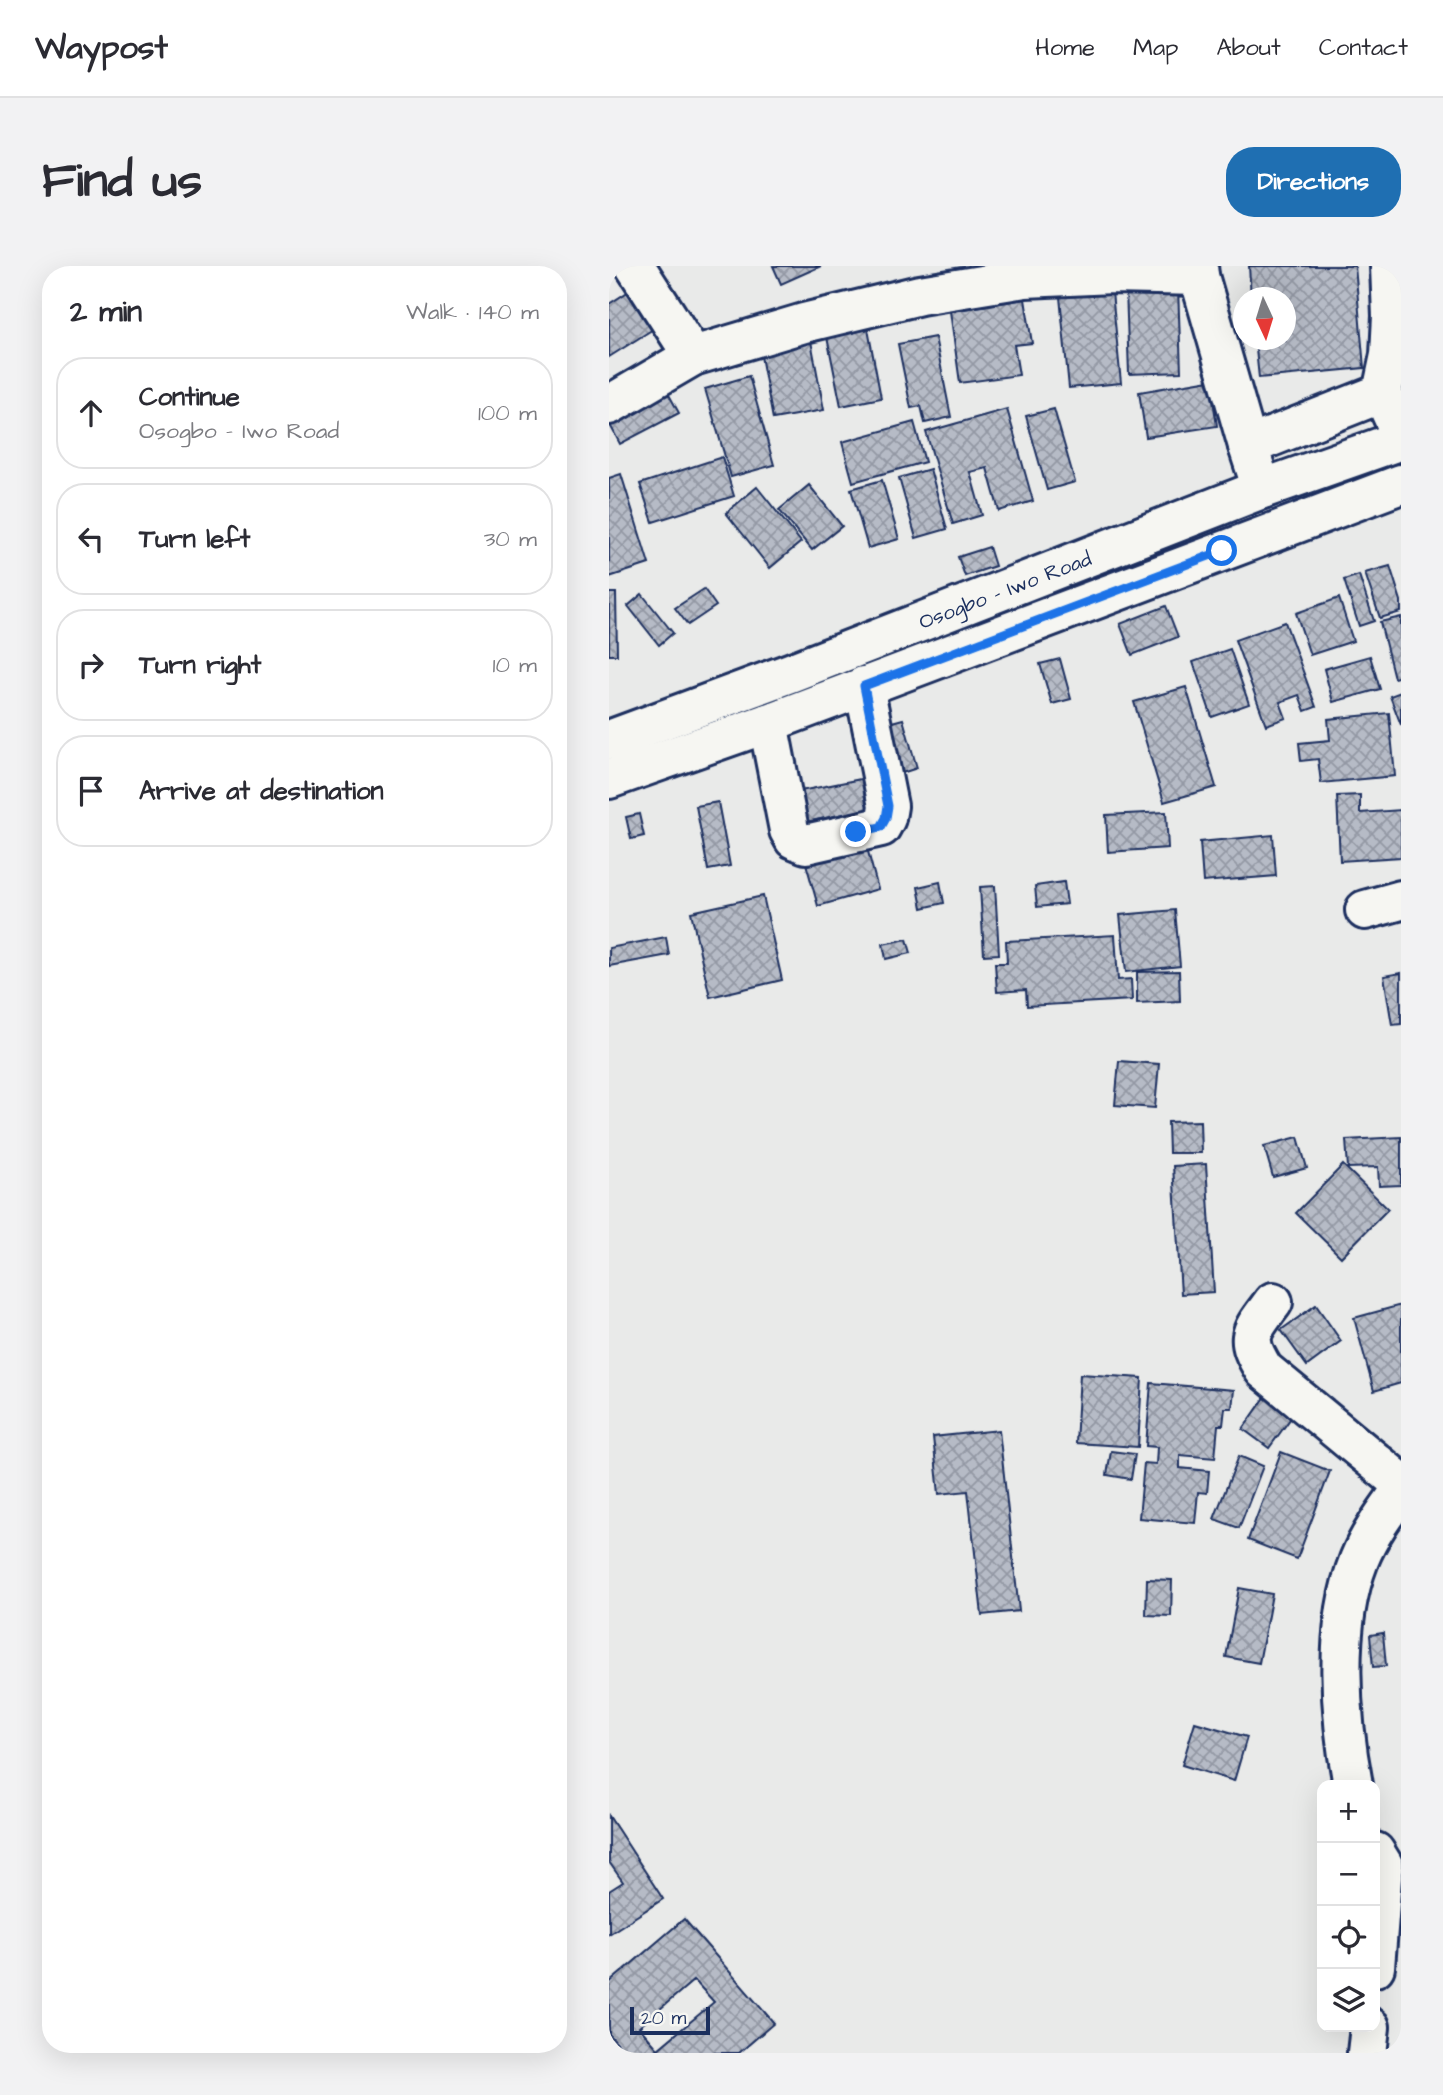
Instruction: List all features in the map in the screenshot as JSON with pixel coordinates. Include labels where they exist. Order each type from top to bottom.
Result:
[{"type":"street","points":[[635,266],[693,356]]},
{"type":"street","points":[[1390,266],[1391,342],[1382,393],[1401,435]]},
{"type":"street","points":[[609,405],[693,356],[804,323],[920,281],[1198,271],[1262,489]]},
{"type":"street","points":[[1248,446],[1382,393]]},
{"type":"street","name":"Osogbo - Iwo Road","points":[[609,740],[790,673],[1262,489],[1401,440]]},
{"type":"street","name":"Osogbo - Iwo Road","points":[[609,779],[768,723],[1401,484]]},
{"type":"street","points":[[768,723],[789,830],[794,839],[806,844],[881,827],[888,806],[864,686]]},
{"type":"street","points":[[1272,1302],[1253,1329],[1252,1351],[1264,1370],[1401,1483]]},
{"type":"street","points":[[1352,1780],[1343,1725],[1342,1671],[1346,1608],[1359,1562],[1377,1524],[1401,1491]]},
{"type":"street","points":[[1380,1918],[1386,1860]]},
{"type":"street","points":[[1367,2053],[1369,2032]]},
{"type":"building","points":[[773,266],[821,266],[781,284]]},
{"type":"building","points":[[1249,266],[1355,266],[1364,368],[1259,378],[1256,350],[1296,350],[1296,287],[1250,287]]},
{"type":"building","points":[[1178,287],[1181,372],[1129,374],[1126,289]]},
{"type":"building","points":[[634,288],[658,326],[609,357],[609,304]]},
{"type":"building","points":[[1112,292],[1121,383],[1069,388],[1060,297]]},
{"type":"building","points":[[1025,299],[1032,343],[1014,345],[1019,375],[960,383],[950,311]]},
{"type":"building","points":[[868,329],[881,398],[841,406],[827,337]]},
{"type":"building","points":[[935,337],[951,417],[925,423],[921,406],[911,408],[898,344]]},
{"type":"building","points":[[811,341],[824,410],[773,419],[760,351]]},
{"type":"building","points":[[749,376],[774,465],[731,477],[705,389]]},
{"type":"building","points":[[1210,380],[1217,426],[1146,437],[1139,392]]},
{"type":"building","points":[[667,391],[679,413],[620,444],[609,423]]},
{"type":"building","points":[[1007,409],[1033,501],[999,511],[987,468],[970,472],[982,515],[953,524],[926,432]]},
{"type":"building","points":[[1054,409],[1075,482],[1047,490],[1026,416]]},
{"type":"building","points":[[914,422],[925,462],[853,482],[842,442]]},
{"type":"building","points":[[722,457],[734,496],[653,522],[640,484]]},
{"type":"building","points":[[930,469],[947,529],[916,538],[899,478]]},
{"type":"building","points":[[621,474],[649,564],[609,577],[609,478]]},
{"type":"building","points":[[882,480],[899,539],[868,548],[851,489]]},
{"type":"building","points":[[809,485],[842,526],[812,550],[779,510]]},
{"type":"building","points":[[757,487],[801,542],[770,568],[726,513]]},
{"type":"building","points":[[989,547],[995,566],[965,576],[958,557]]},
{"type":"building","points":[[1390,566],[1401,601],[1401,612],[1380,618],[1365,573]]},
{"type":"building","points":[[1359,575],[1374,621],[1359,626],[1344,580]]},
{"type":"building","points":[[704,589],[716,606],[688,625],[675,608]]},
{"type":"building","points":[[609,593],[616,593],[617,655],[609,655]]},
{"type":"building","points":[[642,594],[673,633],[659,645],[628,606]]},
{"type":"building","points":[[1339,598],[1353,641],[1310,655],[1296,613]]},
{"type":"building","points":[[1166,606],[1178,637],[1132,655],[1120,624]]},
{"type":"building","points":[[1401,617],[1401,676],[1394,678],[1380,622]]},
{"type":"building","points":[[1285,622],[1316,707],[1305,711],[1299,695],[1280,702],[1286,718],[1266,725],[1235,640]]},
{"type":"building","points":[[1230,649],[1249,704],[1212,717],[1193,662]]},
{"type":"building","points":[[1370,656],[1380,689],[1333,702],[1324,669]]},
{"type":"building","points":[[1060,659],[1071,699],[1052,704],[1040,664]]},
{"type":"building","points":[[1186,687],[1216,787],[1164,802],[1134,702]]},
{"type":"building","points":[[1401,692],[1401,725],[1390,696]]},
{"type":"building","points":[[1389,713],[1395,776],[1321,783],[1318,759],[1301,761],[1299,743],[1330,740],[1328,719]]},
{"type":"building","points":[[903,719],[917,768],[902,773],[888,723]]},
{"type":"building","points":[[871,777],[878,807],[792,825],[785,794]]},
{"type":"building","points":[[1360,795],[1360,813],[1401,810],[1401,857],[1340,861],[1337,796]]},
{"type":"building","points":[[718,802],[730,866],[708,870],[696,806]]},
{"type":"building","points":[[1166,812],[1168,848],[1108,852],[1106,815]]},
{"type":"building","points":[[639,814],[644,836],[631,839],[626,817]]},
{"type":"building","points":[[1273,835],[1276,876],[1203,882],[1200,842]]},
{"type":"building","points":[[866,844],[878,889],[818,906],[805,860]]},
{"type":"building","points":[[940,882],[944,903],[922,908],[918,887]]},
{"type":"building","points":[[1064,882],[1067,904],[1037,907],[1035,886]]},
{"type":"building","points":[[995,886],[999,954],[984,955],[980,887]]},
{"type":"building","points":[[763,896],[782,980],[710,997],[691,912]]},
{"type":"building","points":[[1175,910],[1180,966],[1126,972],[1120,915]]},
{"type":"building","points":[[1115,935],[1118,980],[1131,979],[1132,1000],[1027,1006],[1026,990],[997,992],[995,963],[1007,963],[1006,941]]},
{"type":"building","points":[[666,937],[669,955],[609,966],[609,948]]},
{"type":"building","points":[[907,939],[911,953],[886,959],[883,944]]},
{"type":"building","points":[[1179,971],[1180,1001],[1137,1003],[1137,972]]},
{"type":"building","points":[[1401,973],[1401,1024],[1392,1025],[1384,976]]},
{"type":"building","points":[[1119,1061],[1159,1064],[1155,1108],[1115,1105]]},
{"type":"building","points":[[1200,1121],[1201,1153],[1169,1153],[1168,1122]]},
{"type":"building","points":[[1298,1137],[1307,1168],[1273,1177],[1264,1146]]},
{"type":"building","points":[[1401,1137],[1401,1185],[1379,1186],[1378,1167],[1348,1168],[1346,1140]]},
{"type":"building","points":[[1206,1164],[1214,1292],[1181,1294],[1173,1166]]},
{"type":"building","points":[[1343,1165],[1388,1209],[1341,1257],[1296,1213]]},
{"type":"building","points":[[1316,1305],[1341,1341],[1307,1366],[1281,1330]]},
{"type":"building","points":[[1401,1305],[1401,1383],[1374,1391],[1354,1318]]},
{"type":"building","points":[[1080,1374],[1142,1378],[1138,1447],[1076,1443]]},
{"type":"building","points":[[1151,1383],[1234,1390],[1232,1408],[1225,1408],[1223,1425],[1218,1425],[1215,1458],[1180,1455],[1180,1468],[1209,1471],[1207,1493],[1198,1492],[1195,1523],[1139,1518],[1144,1463],[1156,1464],[1157,1447],[1146,1446]]},
{"type":"building","points":[[1266,1396],[1293,1415],[1269,1448],[1243,1429]]},
{"type":"building","points":[[999,1430],[1019,1611],[982,1615],[968,1491],[939,1494],[933,1437]]},
{"type":"building","points":[[1111,1451],[1135,1454],[1131,1479],[1107,1475]]},
{"type":"building","points":[[1281,1452],[1330,1471],[1297,1559],[1248,1540]]},
{"type":"building","points":[[1239,1456],[1263,1466],[1239,1528],[1214,1519]]},
{"type":"building","points":[[1147,1579],[1172,1580],[1171,1616],[1146,1615]]},
{"type":"building","points":[[1239,1588],[1272,1594],[1259,1663],[1226,1657]]},
{"type":"building","points":[[1383,1633],[1386,1666],[1373,1667],[1370,1635]]},
{"type":"building","points":[[1195,1722],[1247,1737],[1234,1781],[1182,1765]]},
{"type":"building","points":[[609,1816],[663,1899],[609,1934],[609,1891],[623,1882],[609,1862]]},
{"type":"building","points":[[684,1919],[774,2023],[739,2053],[609,2053],[619,2045],[609,2034],[609,1983]],"holes":[[[694,1980],[714,2002],[658,2049],[639,2027]]]},
{"type":"route","points":[[856,832],[881,827],[888,806],[864,686],[1222,551]]}]
